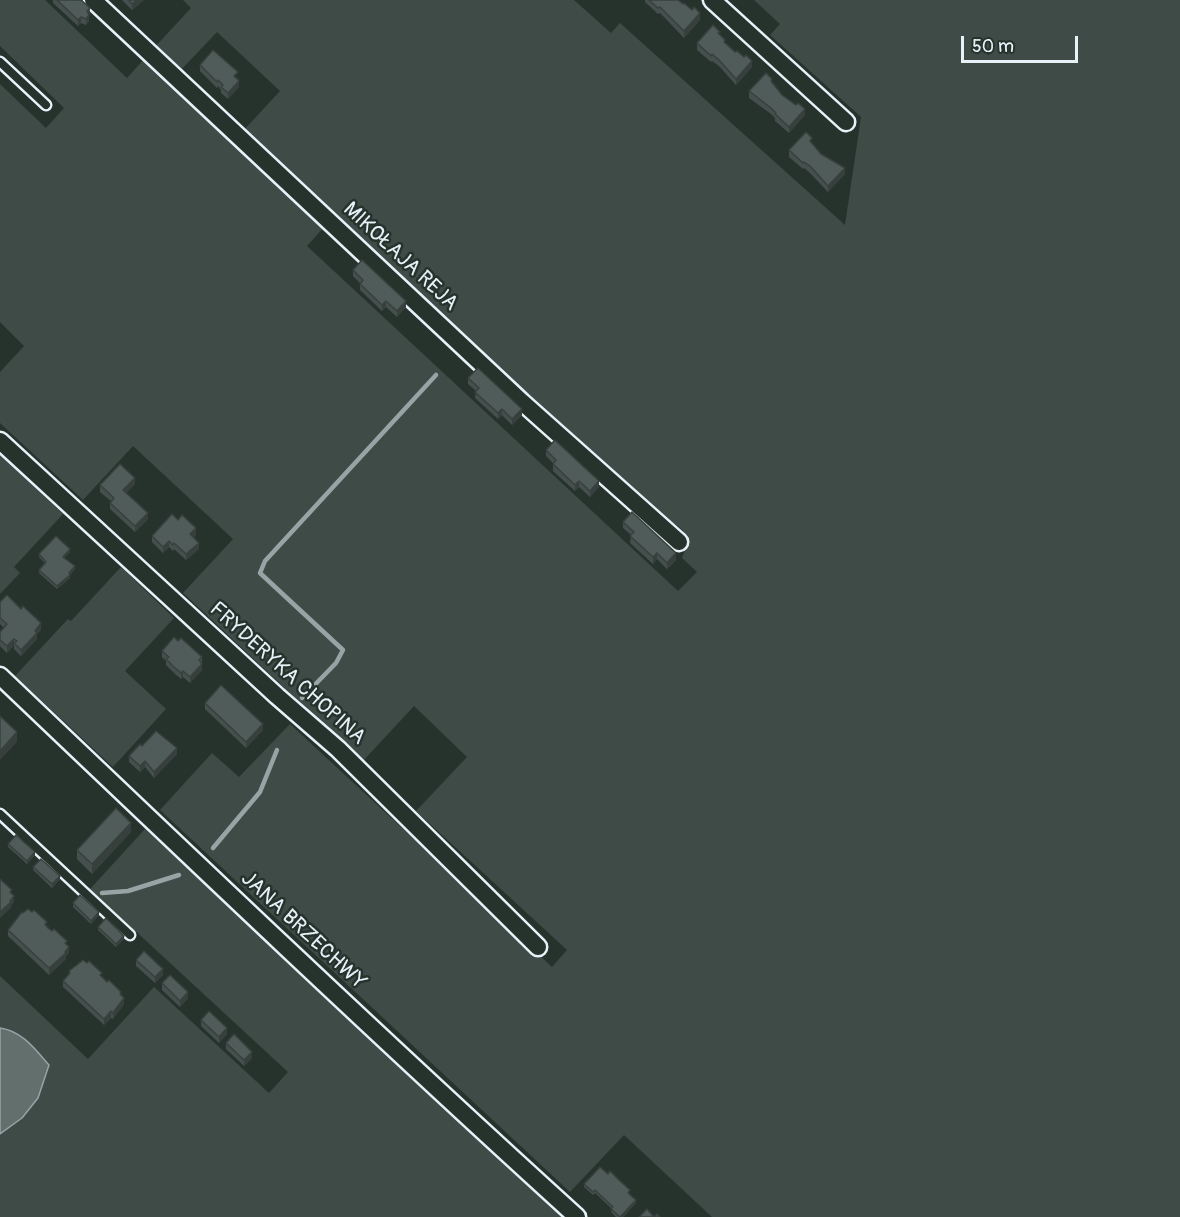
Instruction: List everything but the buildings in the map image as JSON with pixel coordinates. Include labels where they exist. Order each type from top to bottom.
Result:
[{"type":"street","name":"MIKOŁAJA REJA","points":[[93,0],[522,402],[679,542]]},
{"type":"street","points":[[712,0],[846,122]]},
{"type":"street","name":"FRYDERYKA CHOPINA","points":[[0,441],[261,682],[338,749],[538,947]]},
{"type":"street","name":"JANA BRZECHWY","points":[[0,676],[197,864],[577,1217]]},
{"type":"lane","points":[[0,62],[46,105]]},
{"type":"lane","points":[[0,814],[130,935]]},
{"type":"shaded area","points":[[0,0],[45,0],[127,78],[145,58],[324,227],[307,246],[678,591],[697,572],[682,558],[686,542],[683,531],[658,516],[242,132],[280,91],[217,32],[179,72],[153,49],[191,8],[183,0],[574,0],[611,33],[620,23],[845,225],[861,117],[770,35],[780,24],[754,0],[1180,0],[1180,1217],[712,1217],[624,1135],[570,1192],[160,810],[212,753],[239,777],[290,724],[552,967],[567,950],[416,811],[467,757],[414,706],[363,761],[183,593],[233,539],[133,446],[83,500],[0,423],[0,372],[24,346],[0,322],[0,84],[46,128],[64,108],[0,46]]},
{"type":"shaded area","points":[[0,455],[63,514],[14,567],[20,573],[0,594]]},
{"type":"shaded area","points":[[121,567],[174,618],[125,671],[166,709],[113,767],[15,676],[68,619],[71,621]]},
{"type":"shaded area","points":[[145,829],[563,1217],[0,1217],[0,976],[88,1059],[154,987],[269,1093],[288,1072],[90,889]]},
{"type":"shaded area","points":[[0,1028],[21,1037],[49,1065],[38,1098],[22,1118],[0,1134]]},
{"type":"waterway","points":[[302,698],[336,663],[343,650],[260,573],[265,561],[436,375]]},
{"type":"waterway","points":[[213,848],[260,792],[277,750]]},
{"type":"waterway","points":[[102,893],[128,891],[179,875]]}]
